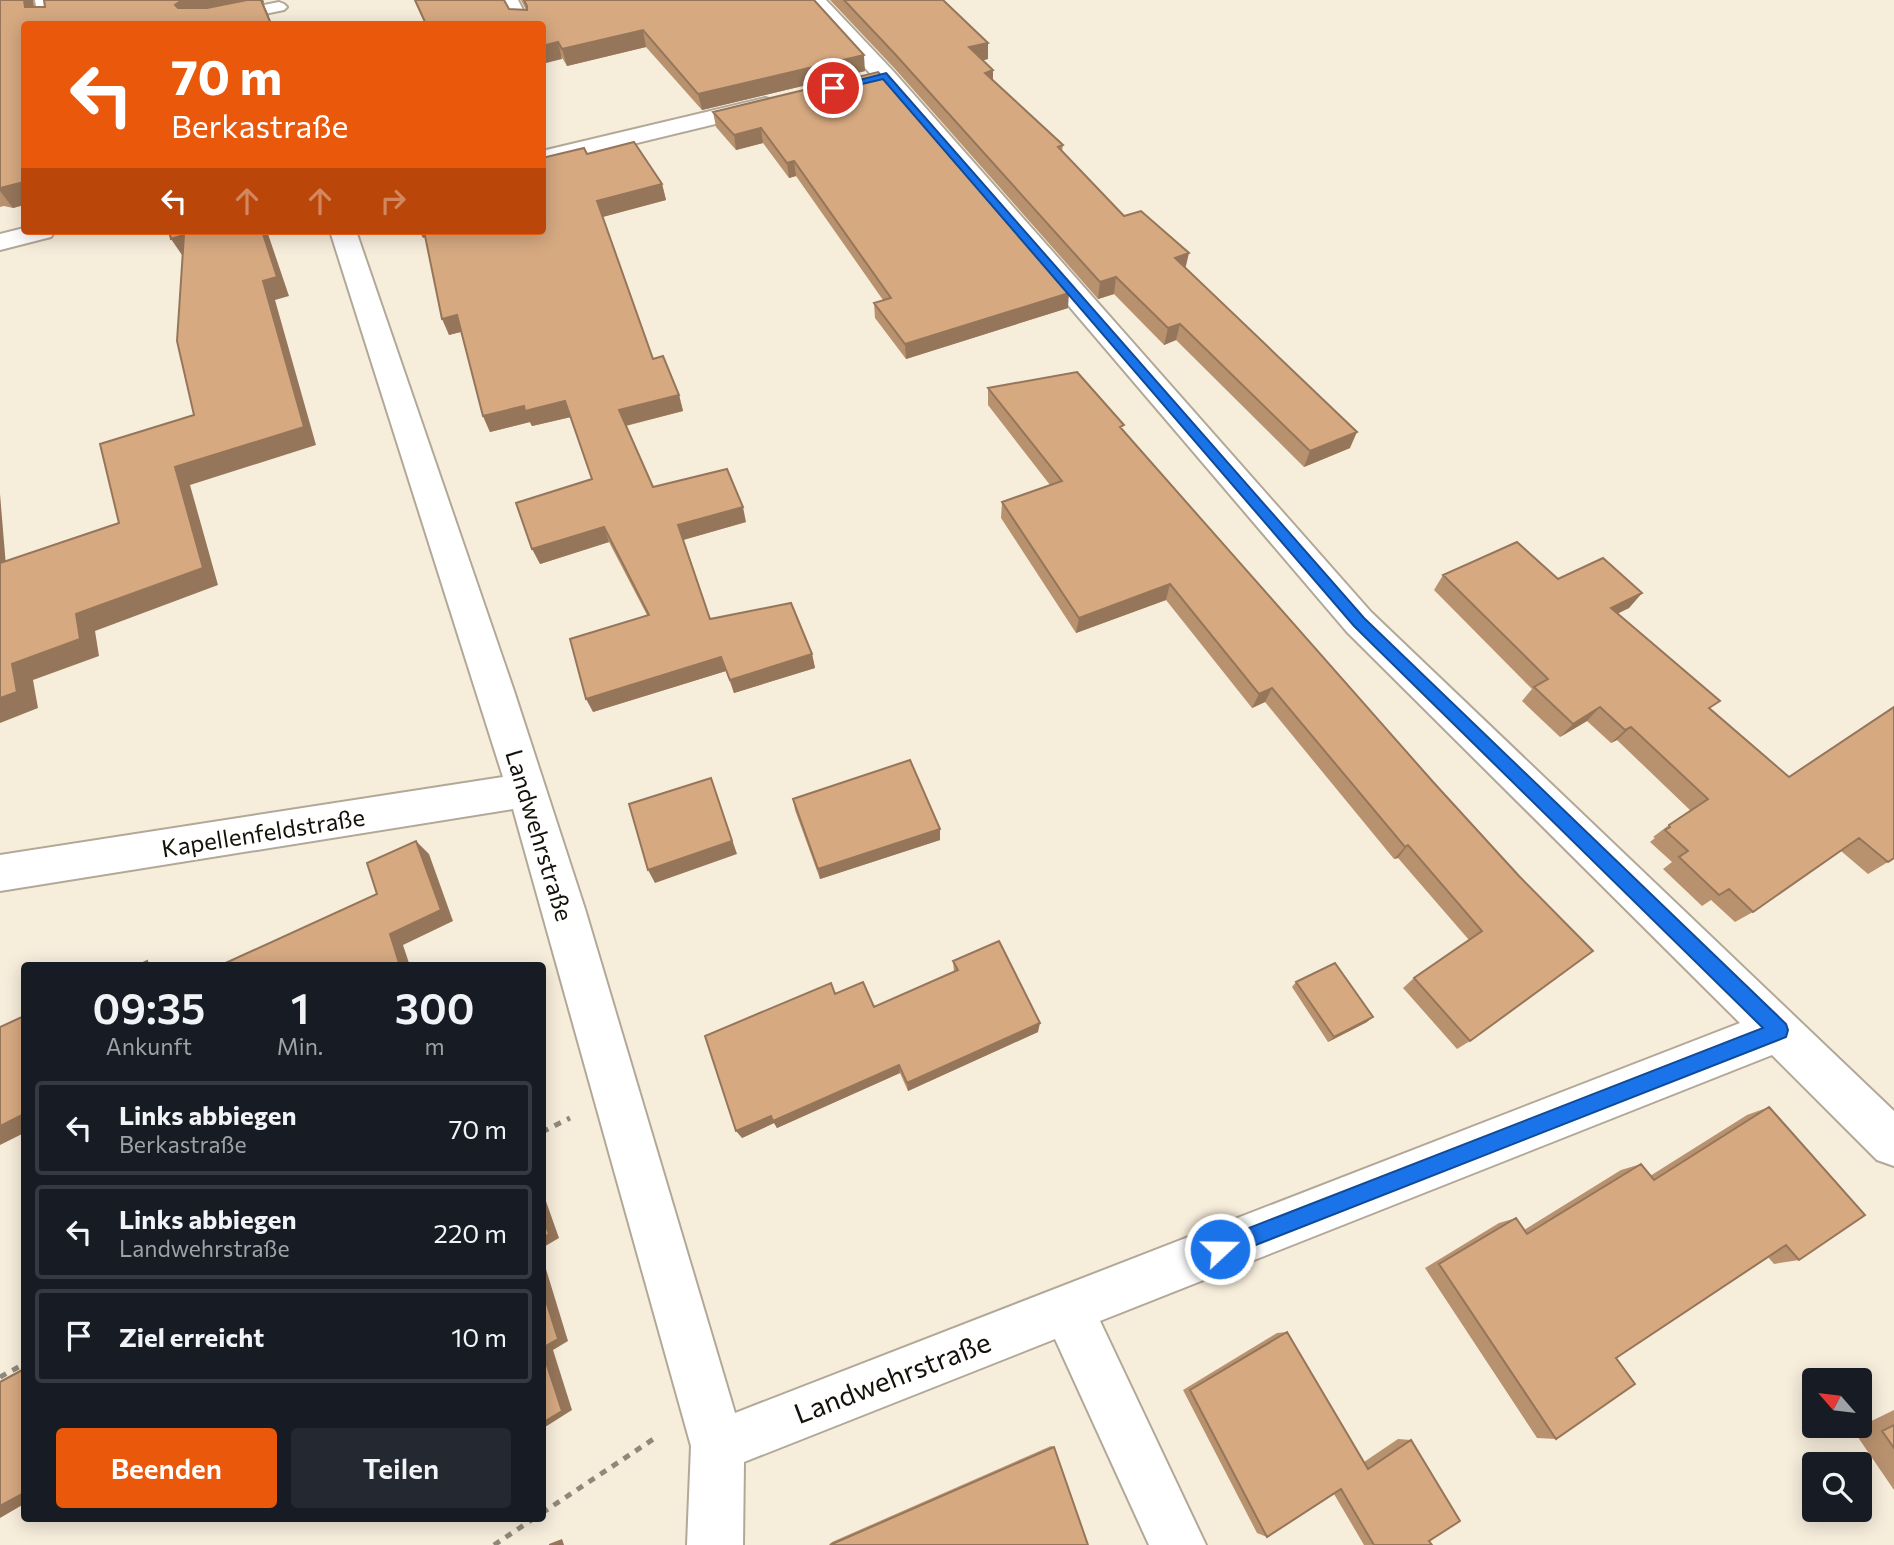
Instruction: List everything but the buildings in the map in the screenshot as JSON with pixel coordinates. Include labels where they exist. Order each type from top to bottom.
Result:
[{"type":"street","points":[[814,0],[872,79],[1359,622],[1894,1143]]},
{"type":"street","points":[[546,158],[793,98]]},
{"type":"street","points":[[0,242],[27,235]]},
{"type":"street","name":"Landwehrstraße","points":[[344,235],[564,909],[712,1425],[715,1545]]},
{"type":"street","name":"Kapellenfeldstraße","points":[[0,873],[526,790]]},
{"type":"street","name":"Landwehrstraße","points":[[712,1425],[1067,1308],[1779,1030]]},
{"type":"street","points":[[1067,1308],[1178,1545]]},
{"type":"lane","points":[[43,0],[46,21]]},
{"type":"lane","points":[[510,0],[522,21]]},
{"type":"lane","points":[[211,21],[279,7]]},
{"type":"path","points":[[0,1377],[21,1366]]},
{"type":"path","points":[[546,1511],[712,1425]]},
{"type":"path","points":[[494,1545],[528,1522]]},
{"type":"route","points":[[833,88],[886,75],[1359,622],[1779,1030],[1220,1249]]}]
